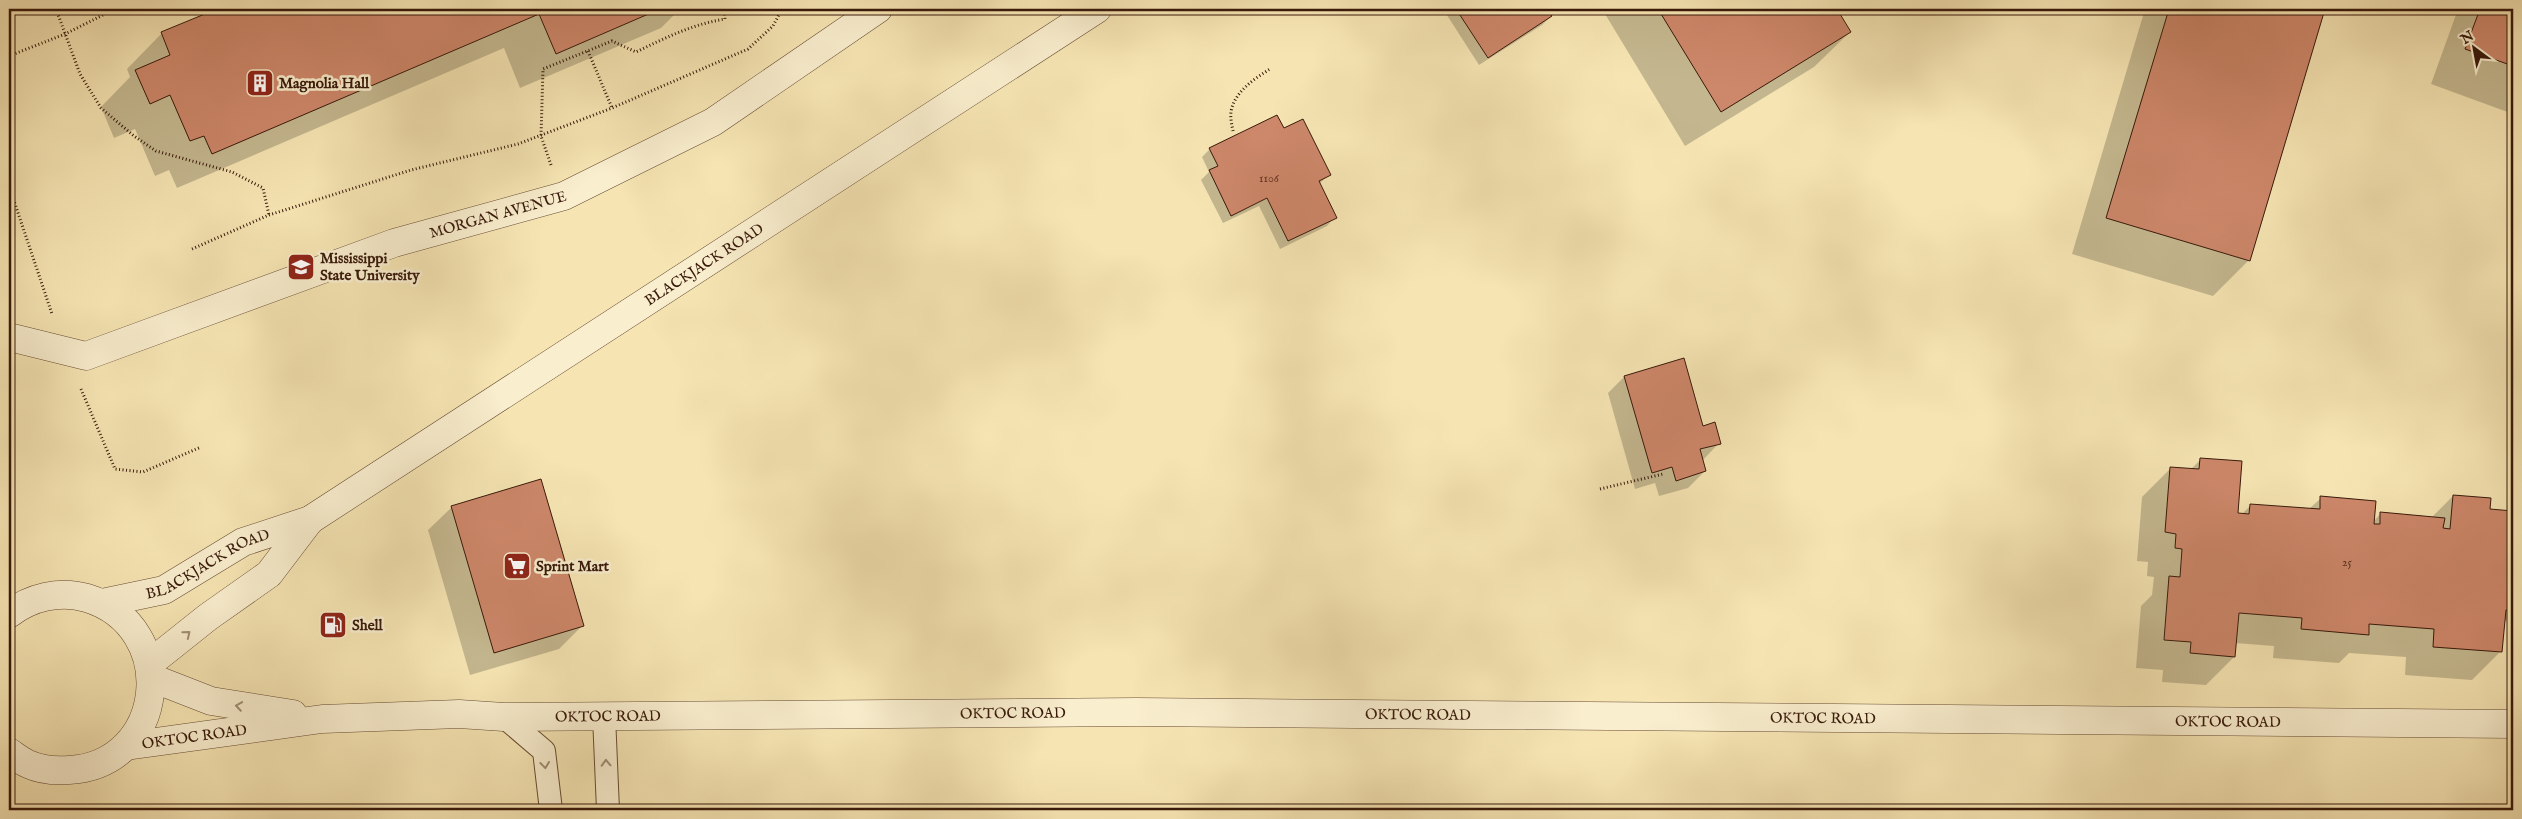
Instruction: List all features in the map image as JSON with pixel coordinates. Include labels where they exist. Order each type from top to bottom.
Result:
[{"type":"street","name":"MORGAN AVENUE","points":[[9,337],[86,356],[394,243],[564,196],[713,122],[878,9]]},
{"type":"street","name":"BLACKJACK ROAD","points":[[102,603],[164,590],[243,542],[310,520],[1097,9]]},
{"type":"street","name":"BLACKJACK ROAD","points":[[151,671],[208,617],[269,574],[310,520]]},
{"type":"street","name":"BLACKJACK ROAD","points":[[9,614],[22,604],[48,595],[76,595],[102,603],[122,616],[138,634],[151,671],[150,703],[144,718],[126,746],[104,761],[80,770],[54,771],[15,761]]},
{"type":"street","name":"OKTOC ROAD","points":[[151,671],[211,701],[322,719]]},
{"type":"street","name":"OKTOC ROAD","points":[[126,746],[322,719],[459,714],[504,717],[1137,712],[2513,724]]},
{"type":"lane","points":[[604,716],[608,810]]},
{"type":"lane","points":[[504,717],[544,751],[551,810]]},
{"type":"path","points":[[56,9],[80,74],[101,108],[134,136],[156,151],[232,172],[263,188],[269,215]]},
{"type":"path","points":[[9,56],[65,34],[115,9]]},
{"type":"path","points":[[553,168],[540,136],[543,69],[612,41],[636,52],[705,22],[725,19],[724,9]]},
{"type":"path","points":[[192,249],[269,215],[411,170],[462,159],[540,136],[612,108],[748,49],[773,26],[782,9]]},
{"type":"path","points":[[588,50],[612,108]]},
{"type":"path","points":[[1233,131],[1230,112],[1239,92],[1270,69]]},
{"type":"path","points":[[1600,489],[1663,474]]},
{"type":"building","name":"Magnolia Hall","points":[[217,9],[660,9],[556,54],[539,14],[212,154],[204,136],[190,141],[170,95],[150,104],[135,70],[170,55],[161,32]]},
{"type":"building","points":[[1456,9],[1547,9],[1552,16],[1488,58]]},
{"type":"building","points":[[1658,9],[1837,9],[1851,32],[1721,112]]},
{"type":"building","points":[[2169,9],[2325,9],[2250,261],[2106,218]]},
{"type":"building","points":[[2480,9],[2513,9],[2513,66],[2465,49]]},
{"type":"building","points":[[1277,115],[1284,128],[1303,119],[1331,175],[1319,181],[1337,218],[1288,241],[1267,198],[1231,216],[1209,170],[1218,166],[1209,148]]},
{"type":"building","points":[[1684,358],[1703,426],[1715,422],[1721,444],[1700,449],[1706,471],[1676,481],[1672,467],[1652,473],[1624,376]]},
{"type":"building","points":[[2200,458],[2242,461],[2238,513],[2249,514],[2250,504],[2320,509],[2320,496],[2376,501],[2374,524],[2380,524],[2380,512],[2445,518],[2443,528],[2450,529],[2453,495],[2491,498],[2490,509],[2513,511],[2513,611],[2506,610],[2502,652],[2433,647],[2434,629],[2369,624],[2369,635],[2301,629],[2302,618],[2239,613],[2235,657],[2190,653],[2191,642],[2164,640],[2169,576],[2180,577],[2182,549],[2175,548],[2176,534],[2165,532],[2170,467],[2199,469]]},
{"type":"building","name":"Sprint Mart","points":[[541,479],[584,626],[494,653],[451,506]]},
{"type":"place","name":"Magnolia Hall","points":[[260,83]]},
{"type":"place","name":"Mississippi State University","points":[[301,267]]},
{"type":"place","name":"Sprint Mart","points":[[517,566]]},
{"type":"place","name":"Shell","points":[[333,625]]}]
